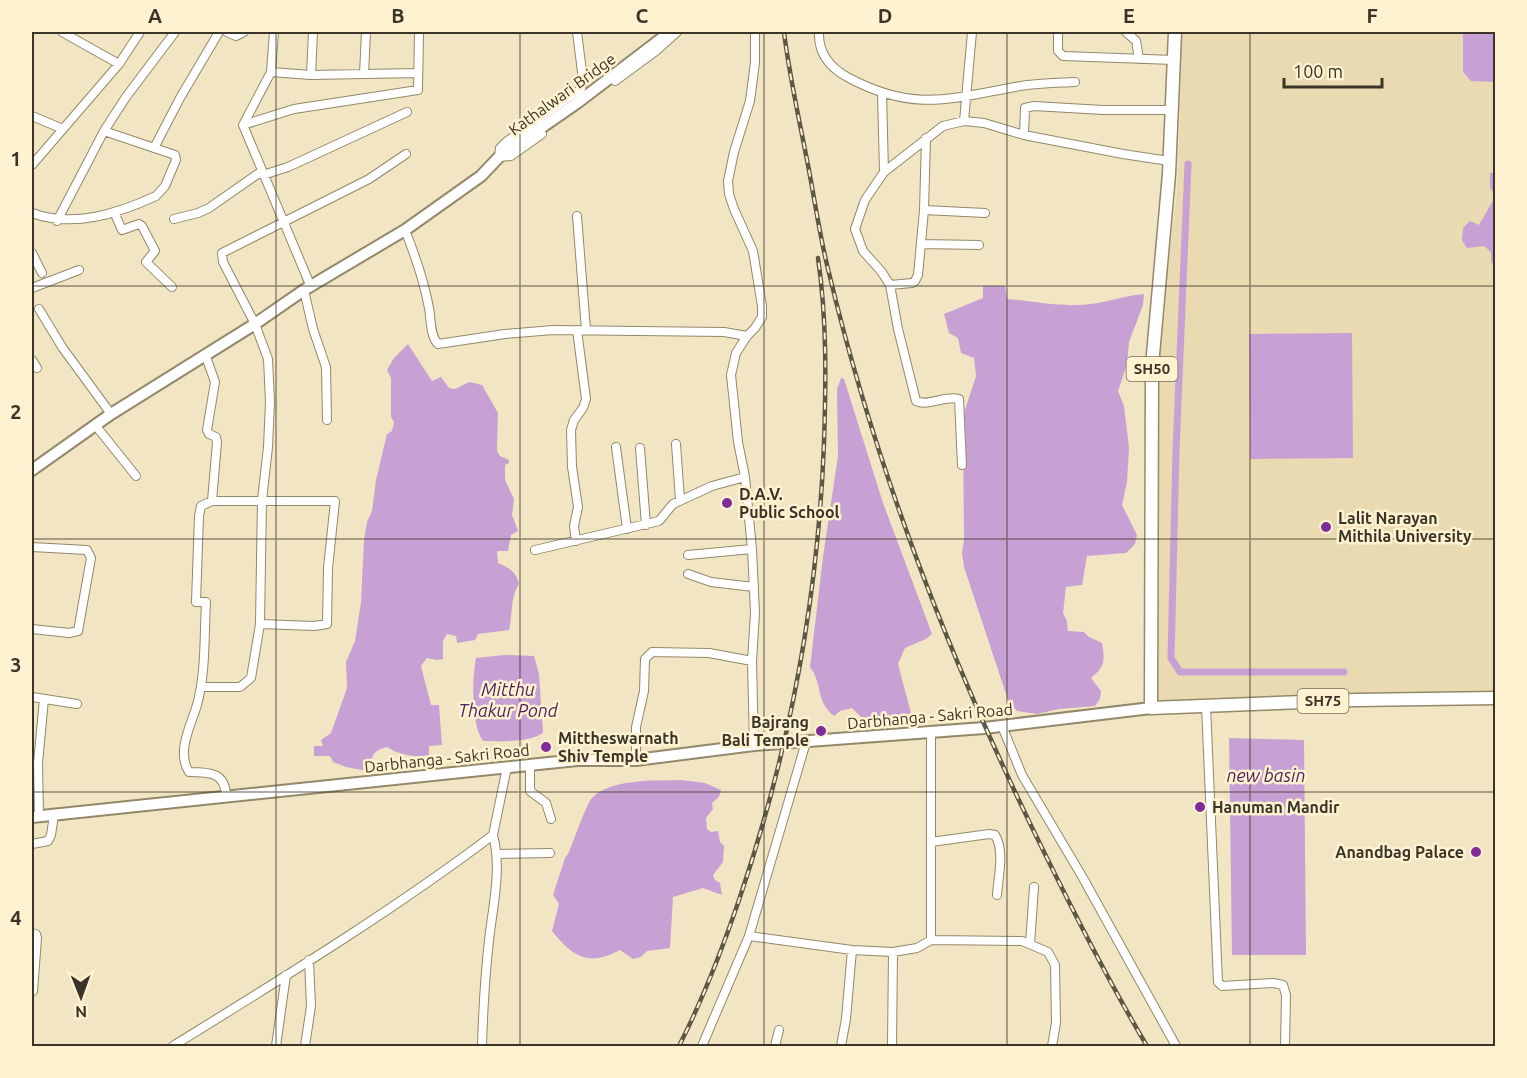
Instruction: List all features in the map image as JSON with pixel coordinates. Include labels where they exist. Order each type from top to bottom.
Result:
[{"type":"main road","name":"Kathalwari Bridge","points":[[32,470],[111,414],[255,324],[307,288],[405,230],[481,176],[499,157],[601,85],[670,32]]},
{"type":"main road","name":"SH50","points":[[1151,708],[1152,366],[1169,161],[1175,32]]},
{"type":"main road","name":"SH75","points":[[1151,708],[1356,700],[1496,698]]},
{"type":"main road","name":"Darbhanga - Sakri Road","points":[[35,817],[577,760],[636,760],[754,745],[1002,726],[1151,708]]},
{"type":"street","points":[[62,32],[119,64]]},
{"type":"street","points":[[57,221],[104,131],[126,97],[175,32]]},
{"type":"street","points":[[154,148],[219,32]]},
{"type":"street","points":[[227,32],[236,36],[243,32]]},
{"type":"street","points":[[274,32],[271,72],[243,124],[262,173],[285,222],[307,288],[313,329],[326,367],[327,420]]},
{"type":"street","points":[[311,75],[313,32]]},
{"type":"street","points":[[364,74],[366,32]]},
{"type":"street","points":[[243,124],[294,109],[418,90],[419,32]]},
{"type":"street","points":[[576,33],[583,80],[581,88],[506,142],[500,148],[499,157],[511,156],[656,51],[677,32]]},
{"type":"street","points":[[754,32],[755,62],[750,101],[734,152],[728,181],[734,209],[753,251],[760,287],[762,316],[736,352],[731,375],[752,549],[755,613],[752,661],[754,745]]},
{"type":"street","points":[[819,32],[818,43],[827,61],[840,73],[882,93],[907,99],[933,101],[966,98],[1017,87],[1075,82]]},
{"type":"street","points":[[964,121],[972,32]]},
{"type":"street","points":[[1058,32],[1058,48],[1061,56],[1174,60]]},
{"type":"street","points":[[1126,32],[1136,41],[1138,59]]},
{"type":"street","points":[[32,165],[119,64],[135,33]]},
{"type":"street","points":[[271,72],[311,75],[418,73]]},
{"type":"street","points":[[882,93],[884,172]]},
{"type":"street","points":[[1024,135],[1025,108],[1034,105],[1103,110],[1171,110]]},
{"type":"street","points":[[174,219],[203,211],[262,173],[288,167],[407,112]]},
{"type":"street","points":[[32,116],[63,129]]},
{"type":"street","points":[[962,465],[960,401],[955,398],[921,404],[916,401],[898,329],[890,285],[863,250],[855,229],[865,200],[884,172],[943,126],[964,121],[984,123],[1024,135],[1169,161]]},
{"type":"street","points":[[32,213],[57,221],[78,220],[140,204],[161,192],[176,156],[104,131]]},
{"type":"street","points":[[890,285],[915,281],[918,275],[924,210],[926,138]]},
{"type":"street","points":[[201,687],[240,687],[251,678],[260,624],[262,500],[270,402],[268,359],[255,324],[221,256],[227,249],[369,179],[406,154]]},
{"type":"street","points":[[924,210],[985,213]]},
{"type":"street","points":[[114,212],[122,230],[139,224],[142,226],[155,251],[146,262],[172,287]]},
{"type":"street","points":[[576,541],[574,526],[578,507],[572,467],[571,430],[586,399],[577,216]]},
{"type":"street","points":[[405,230],[418,261],[436,343],[442,345],[514,333],[581,330],[723,332],[747,336]]},
{"type":"street","points":[[922,244],[978,245]]},
{"type":"street","points":[[32,253],[42,273]]},
{"type":"street","points":[[32,288],[79,270]]},
{"type":"street","points":[[39,309],[62,347],[111,414]]},
{"type":"street","points":[[205,354],[216,382],[207,428],[217,440],[212,501]]},
{"type":"street","points":[[32,360],[37,368]]},
{"type":"street","points":[[96,426],[136,476]]},
{"type":"street","points":[[676,444],[680,500]]},
{"type":"street","points":[[616,447],[627,529]]},
{"type":"street","points":[[640,448],[646,525]]},
{"type":"street","points":[[535,550],[662,520],[669,507],[680,500],[712,486],[745,477]]},
{"type":"street","points":[[226,797],[223,780],[210,772],[189,772],[185,765],[186,740],[204,670],[206,602],[196,602],[201,506],[212,501],[335,501],[328,568],[327,624],[314,626],[260,624]]},
{"type":"street","points":[[32,547],[87,550],[91,558],[78,631],[69,633],[32,629]]},
{"type":"street","points":[[688,555],[752,549]]},
{"type":"street","points":[[688,574],[711,582],[754,587]]},
{"type":"street","points":[[636,760],[636,727],[644,691],[645,659],[652,652],[709,653],[752,661]]},
{"type":"street","points":[[32,697],[77,704]]},
{"type":"street","points":[[35,817],[44,699]]},
{"type":"street","points":[[1206,705],[1218,982],[1222,986],[1273,983],[1283,985],[1286,995],[1285,1047]]},
{"type":"street","points":[[1002,726],[1028,785],[1083,878],[1176,1047]]},
{"type":"street","points":[[931,732],[931,940]]},
{"type":"street","points":[[702,1047],[749,936],[806,742]]},
{"type":"street","points":[[530,765],[530,791],[546,803],[551,819]]},
{"type":"street","points":[[482,1047],[484,991],[498,854],[493,835],[507,767]]},
{"type":"street","points":[[32,844],[48,841],[54,815]]},
{"type":"street","points":[[931,842],[989,834],[995,836],[998,841],[999,855],[997,895]]},
{"type":"street","points":[[173,1047],[442,874],[493,835]]},
{"type":"street","points":[[498,854],[550,853]]},
{"type":"street","points":[[1030,944],[1034,887]]},
{"type":"street","points":[[32,933],[36,934],[37,938],[33,991]]},
{"type":"street","points":[[749,936],[852,950],[893,952],[917,948],[931,940],[1011,940],[1030,944],[1048,952],[1055,965],[1056,1023],[1052,1047]]},
{"type":"street","points":[[841,1047],[852,950]]},
{"type":"street","points":[[892,1047],[893,952]]},
{"type":"street","points":[[305,1047],[311,1006],[309,960]]},
{"type":"street","points":[[276,1047],[286,975]]},
{"type":"street","points":[[775,1047],[779,1030]]},
{"type":"shaded area","name":"Lalit Narayan Mithila University","points":[[1180,32],[1495,32],[1495,691],[1299,696],[1159,704],[1156,698],[1156,362],[1177,192]]},
{"type":"water","points":[[1463,32],[1495,32],[1495,82],[1471,81],[1463,72]]},
{"type":"water","points":[[1495,172],[1496,270],[1491,260],[1491,252],[1484,246],[1467,248],[1462,240],[1463,228],[1470,221],[1479,225],[1495,197],[1490,187],[1490,173]]},
{"type":"water","points":[[983,286],[1005,286],[1007,299],[1061,305],[1095,304],[1144,294],[1143,305],[1129,342],[1127,364],[1118,391],[1124,406],[1129,448],[1127,482],[1122,505],[1137,535],[1135,544],[1126,553],[1087,556],[1082,585],[1066,587],[1063,613],[1068,631],[1084,632],[1102,643],[1103,663],[1091,678],[1101,691],[1100,699],[1095,706],[1059,709],[1037,714],[1017,711],[1008,700],[964,567],[962,553],[964,540],[963,416],[976,376],[974,358],[961,353],[958,338],[949,333],[944,314],[983,298]]},
{"type":"water","points":[[1352,333],[1353,458],[1250,459],[1249,334]]},
{"type":"water","points":[[408,344],[432,381],[441,377],[449,388],[455,389],[469,382],[482,385],[498,413],[497,451],[500,456],[509,460],[509,463],[505,465],[505,480],[514,499],[512,515],[518,531],[511,535],[508,551],[497,551],[498,563],[512,570],[519,584],[513,600],[509,630],[478,634],[475,640],[457,643],[456,636],[447,634],[443,641],[443,659],[427,658],[421,666],[431,705],[439,705],[442,745],[429,746],[429,755],[424,756],[402,754],[387,747],[378,750],[373,755],[367,771],[333,762],[330,756],[314,756],[314,746],[323,746],[321,740],[331,733],[347,688],[346,662],[355,641],[361,602],[367,522],[372,511],[376,480],[387,434],[392,431],[394,422],[391,417],[391,378],[387,370],[394,358]]},
{"type":"water","points":[[841,378],[844,379],[883,503],[932,634],[905,648],[898,664],[911,713],[905,723],[889,715],[871,720],[862,727],[861,717],[852,708],[840,711],[834,716],[821,698],[817,680],[810,667],[838,456],[837,389]]},
{"type":"water","name":"Mitthu Thakur Pond","points":[[505,655],[534,656],[539,674],[543,733],[522,740],[483,741],[474,713],[473,689],[476,658]]},
{"type":"water","name":"new basin","points":[[1229,738],[1304,740],[1306,955],[1232,955]]},
{"type":"water","points":[[681,780],[705,783],[721,790],[719,797],[712,803],[713,809],[706,818],[707,829],[711,832],[718,831],[720,842],[724,846],[723,862],[713,875],[720,883],[722,895],[703,888],[673,897],[670,948],[647,951],[641,957],[633,959],[620,950],[599,958],[582,957],[574,953],[552,931],[559,904],[553,895],[565,858],[589,802],[600,792],[622,784]]},
{"type":"waterway","points":[[1188,164],[1176,451],[1171,658],[1180,672],[1344,672]]},
{"type":"railway","points":[[784,32],[825,258],[870,422],[920,569],[1011,784],[1082,927],[1147,1046]]},
{"type":"railway","points":[[679,1046],[712,974],[757,845],[773,789],[798,675],[815,560],[824,443],[824,327],[818,258]]},
{"type":"place","name":"D.A.V. Public School","points":[[727,503]]},
{"type":"place","name":"Lalit Narayan Mithila University","points":[[1326,527]]},
{"type":"place","name":"Bajrang Bali Temple","points":[[821,731]]},
{"type":"place","name":"Mittheswarnath Shiv Temple","points":[[546,747]]},
{"type":"place","name":"Hanuman Mandir","points":[[1200,807]]},
{"type":"place","name":"Anandbag Palace","points":[[1476,852]]}]
